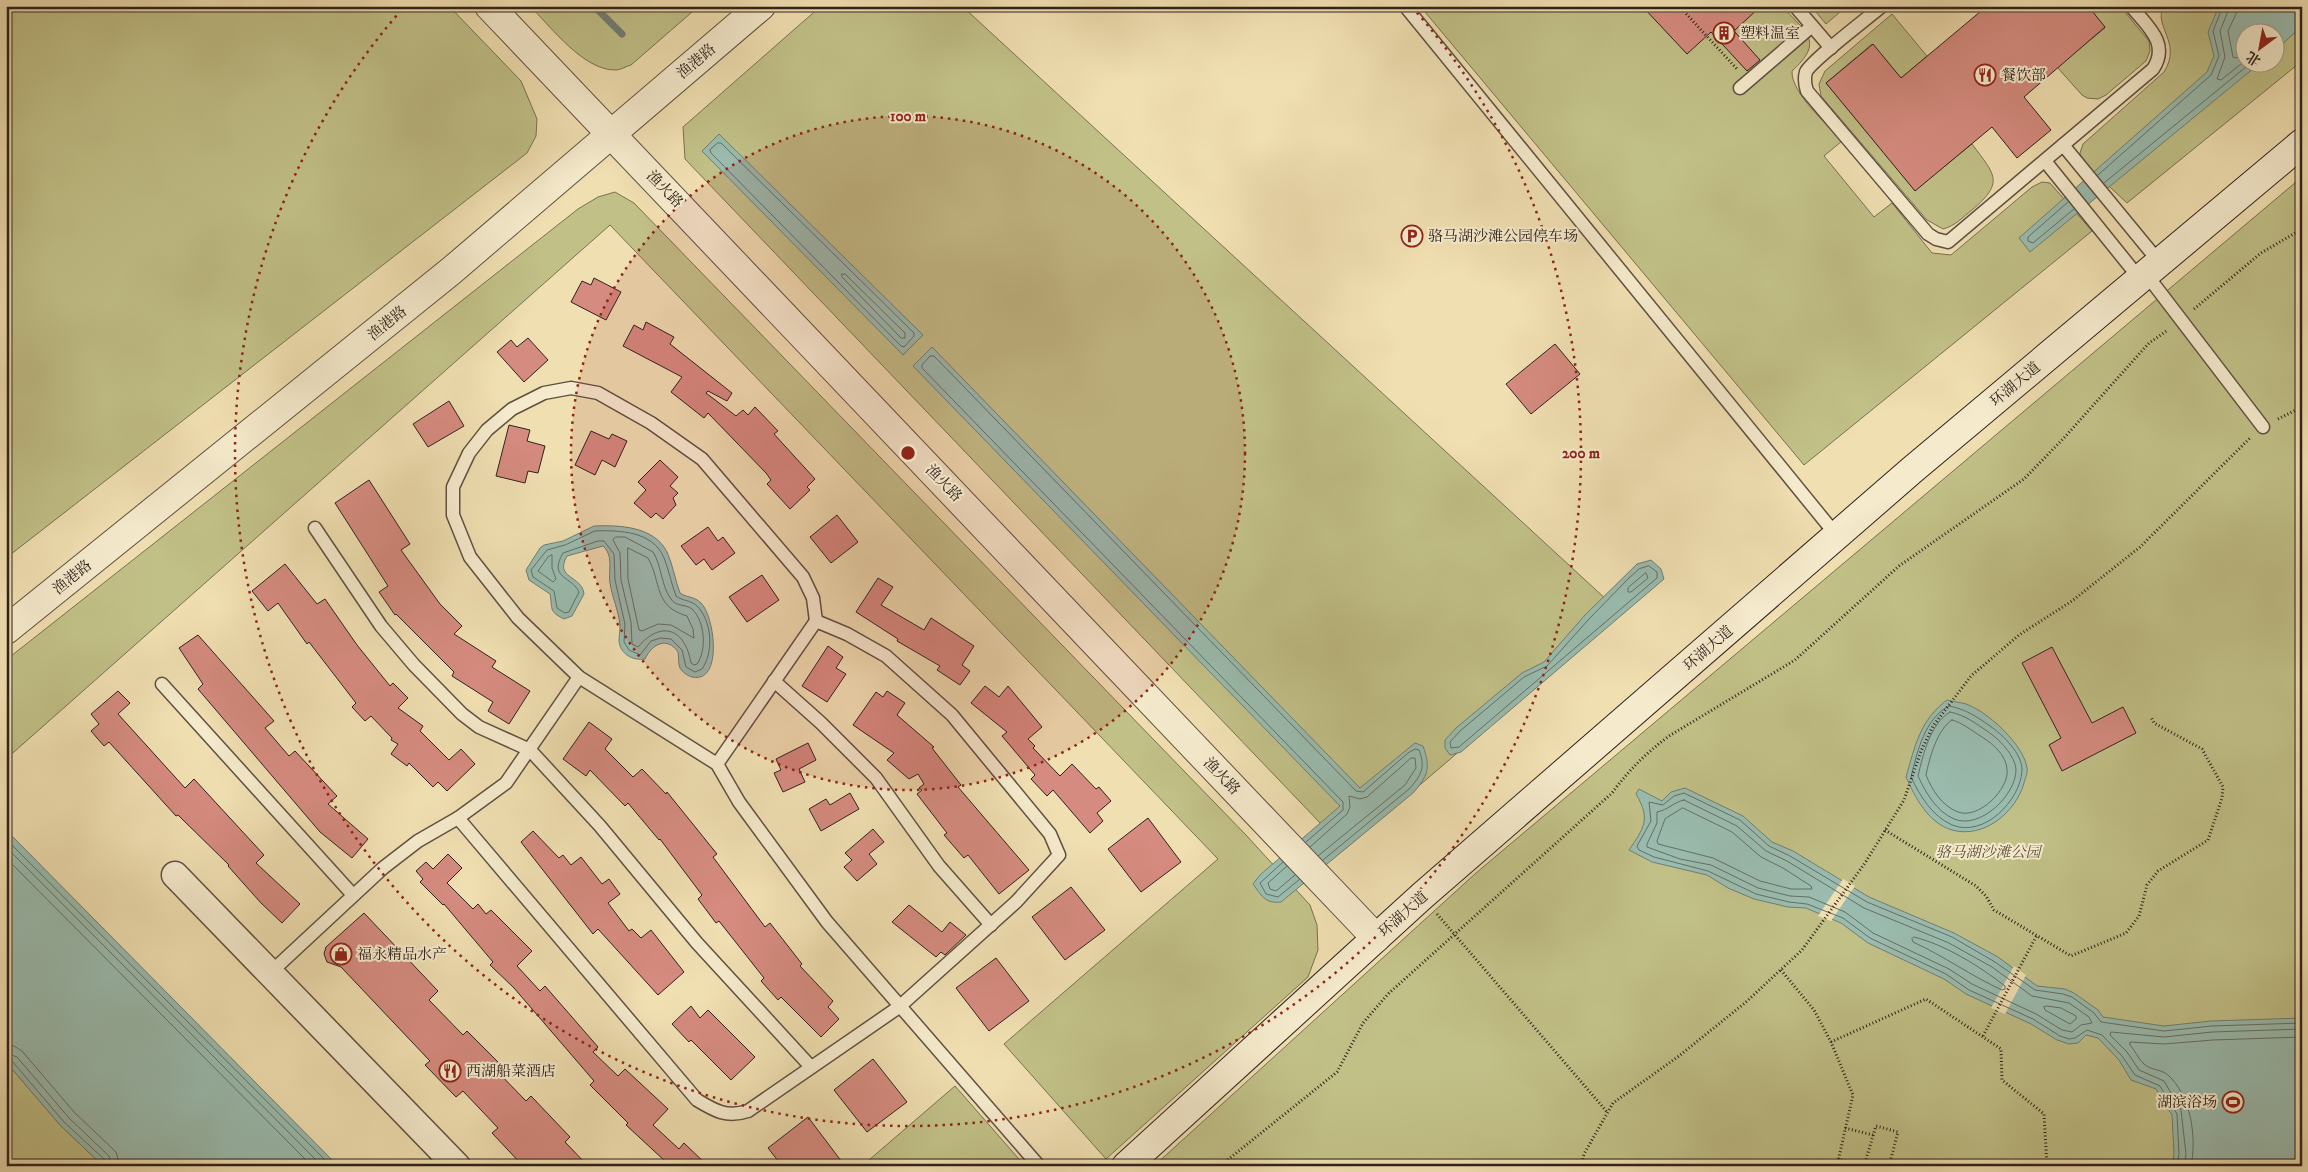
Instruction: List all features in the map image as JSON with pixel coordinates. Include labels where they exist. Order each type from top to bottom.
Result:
[{"type":"street","name":"渔火路","points":[[489,6],[1376,938]]},
{"type":"street","name":"渔港路","points":[[6,630],[451,271],[761,6]]},
{"type":"street","name":"环湖大道","points":[[1126,1166],[1422,896],[1837,536],[2302,143]]},
{"type":"street","points":[[175,875],[457,1166]]},
{"type":"lane","points":[[1406,6],[1837,536]]},
{"type":"lane","points":[[1795,6],[1831,48]]},
{"type":"lane","points":[[1882,6],[1806,71],[1805,82],[1808,91],[1928,234],[1936,239],[1948,242],[2143,78],[2158,62],[2160,48],[2156,37],[2131,6]]},
{"type":"lane","points":[[1744,84],[1812,26]]},
{"type":"lane","points":[[2064,145],[2181,320],[2263,427]]},
{"type":"lane","points":[[2045,161],[2148,272]]},
{"type":"lane","points":[[717,764],[816,621],[813,598],[803,577],[702,459],[651,422],[598,393],[571,388],[544,392],[512,409],[487,430],[469,453],[453,487],[453,515],[470,557],[518,618],[579,677],[717,764],[739,802],[827,922],[1039,1166]]},
{"type":"lane","points":[[315,528],[381,626],[414,665],[462,714],[479,727],[530,750],[600,826],[697,943],[812,1067]]},
{"type":"lane","points":[[458,818],[697,1100],[724,1115],[736,1115],[748,1111],[900,1008],[1016,902],[1059,855],[1050,834],[952,715],[886,656],[847,634],[816,621]]},
{"type":"lane","points":[[270,973],[383,868],[418,841],[458,818],[506,783],[579,677]]},
{"type":"lane","points":[[774,681],[876,778],[939,866],[991,925]]},
{"type":"lane","points":[[162,684],[354,895]]},
{"type":"path","points":[[1679,6],[1744,84]]},
{"type":"path","points":[[1226,1162],[1337,1072],[1363,1023],[1388,994],[1612,793],[1629,770],[1649,750],[1795,660],[1899,566],[2024,479],[2063,439],[2149,343],[2181,320],[2261,253],[2302,229]]},
{"type":"path","points":[[1581,1166],[1584,1154],[1613,1104],[1702,1038],[1746,1002],[1802,950],[1864,863],[1904,800],[1921,751],[1933,726],[1971,676],[2018,635],[2072,601],[2140,547],[2263,427],[2302,407]]},
{"type":"path","points":[[1885,830],[1976,886],[1986,896],[1994,910],[2071,956],[2126,933],[2139,916],[2147,885],[2158,871],[2208,840],[2222,798],[2223,786],[2202,749],[2154,723],[2151,717]]},
{"type":"path","points":[[1422,896],[1608,1113]]},
{"type":"path","points":[[1983,1036],[2037,935]]},
{"type":"path","points":[[1781,970],[1814,1010],[1831,1042],[1853,1094],[1837,1166]]},
{"type":"path","points":[[1831,1042],[1926,999],[2000,1049],[2002,1080],[2044,1114],[2047,1166]]},
{"type":"path","points":[[1838,1159],[1864,1166],[1876,1126],[1898,1132],[1889,1166]]},
{"type":"path","points":[[1846,1128],[1873,1135]]},
{"type":"green space","points":[[6,6],[449,6],[521,81],[537,119],[536,136],[527,153],[6,558]]},
{"type":"green space","points":[[530,6],[699,6],[631,65],[616,70],[604,68],[580,56]]},
{"type":"green space","points":[[821,6],[962,6],[1621,613],[1345,849],[685,159],[683,127]]},
{"type":"green space","points":[[1420,6],[1782,6],[1804,31],[1810,44],[1808,52],[1802,61],[1792,71],[1797,89],[1811,108],[1842,141],[1824,156],[1874,217],[1892,203],[1932,253],[1951,255],[2032,187],[2042,182],[2050,183],[2092,231],[1804,465]]},
{"type":"green space","points":[[1811,6],[1847,6],[1826,24]]},
{"type":"green space","points":[[2088,6],[2120,6],[2149,41],[2150,51],[2146,61],[2106,95],[2098,99],[2087,98],[2082,95],[2057,67],[2105,28]]},
{"type":"green space","points":[[2164,6],[2302,6],[2302,61],[2127,203],[2082,161],[2080,153],[2083,144],[2164,72],[2169,61],[2170,52],[2161,13]]},
{"type":"green space","points":[[1892,14],[1927,56],[1901,78],[1872,44],[1826,83],[1915,190],[1972,144],[1991,171],[1993,185],[1972,210],[1955,224],[1943,229],[1927,220],[1821,96],[1819,84],[1825,71]]},
{"type":"green space","name":"骆马湖沙滩公园","points":[[2302,177],[2302,1166],[1154,1166],[1476,873]]},
{"type":"green space","points":[[615,192],[634,203],[1246,835],[1310,905],[1317,925],[1318,950],[1308,977],[1106,1159],[1004,1044],[1218,859],[610,225],[6,759],[6,660],[578,209],[598,197]]},
{"type":"green space","points":[[6,1062],[60,1125],[103,1166],[6,1166]]},
{"type":"green space","points":[[955,1086],[1025,1166],[862,1166]]},
{"type":"water","points":[[2219,6],[2302,6],[2302,26],[2286,41],[2286,22],[2236,22],[2236,72],[2249,72],[2030,252],[2019,238],[2207,72],[2214,56],[2208,32]]},
{"type":"water","points":[[719,134],[923,335],[903,355],[702,151]]},
{"type":"water","points":[[932,347],[1360,788],[1415,743],[1423,746],[1427,760],[1427,771],[1422,782],[1413,793],[1281,902],[1271,902],[1264,898],[1253,884],[1260,875],[1340,806],[913,366]]},
{"type":"water","points":[[594,526],[635,529],[645,532],[661,543],[669,557],[680,593],[701,603],[710,621],[713,648],[712,660],[708,670],[702,676],[692,677],[682,671],[679,666],[678,652],[669,644],[665,643],[656,646],[645,659],[632,658],[622,650],[619,641],[620,625],[610,583],[610,559],[603,546],[567,556],[564,569],[566,573],[579,583],[584,594],[572,616],[564,619],[555,614],[552,609],[550,594],[529,580],[526,570],[540,548],[544,545],[563,541]]},
{"type":"water","points":[[1651,560],[1661,569],[1664,579],[1461,752],[1450,755],[1445,748],[1445,740],[1456,728],[1522,673],[1544,662],[1585,615],[1637,564]]},
{"type":"water","points":[[1947,700],[1964,703],[1994,721],[2012,739],[2019,749],[2027,768],[2024,783],[2014,804],[1997,821],[1976,831],[1952,830],[1936,822],[1918,801],[1906,777],[1920,734],[1930,716]]},
{"type":"water","points":[[1685,788],[1743,816],[1772,842],[1793,851],[1869,897],[1954,933],[1998,957],[2037,986],[2065,989],[2074,993],[2098,1010],[2103,1017],[2164,1026],[2211,1021],[2302,1018],[2302,1166],[2172,1166],[2174,1154],[2172,1115],[2156,1089],[2131,1080],[2119,1060],[2098,1038],[2086,1035],[2078,1043],[2069,1044],[2057,1040],[2031,1024],[1966,994],[1944,979],[1868,943],[1841,923],[1806,908],[1788,907],[1754,899],[1728,888],[1707,875],[1652,862],[1629,850],[1644,823],[1643,810],[1636,794],[1639,789],[1662,801],[1671,792]]},
{"type":"water","points":[[6,834],[11,835],[338,1166],[103,1166],[60,1125],[6,1062]]},
{"type":"pier","points":[[1843,879],[1855,886],[1831,921],[1818,916]]},
{"type":"pier","points":[[2014,966],[2026,975],[2005,1014],[1991,1008]]},
{"type":"building","points":[[1642,6],[1761,6],[1734,31],[1760,60],[1747,71],[1711,32],[1687,54]]},
{"type":"building","points":[[1987,6],[2088,6],[2105,27],[2024,97],[2051,130],[2017,158],[1992,127],[1915,191],[1826,83],[1873,44],[1901,78]]},
{"type":"building","points":[[594,278],[621,292],[606,320],[571,302],[582,281],[591,285]]},
{"type":"building","points":[[646,322],[674,337],[670,344],[732,393],[727,401],[708,391],[706,393],[736,416],[743,410],[748,415],[755,407],[778,431],[774,434],[815,479],[807,487],[810,490],[790,509],[767,484],[771,480],[766,473],[708,413],[704,418],[671,392],[682,377],[623,346],[634,325],[643,330]]},
{"type":"building","points":[[528,338],[548,360],[524,382],[497,352],[511,340],[517,347]]},
{"type":"building","points":[[1555,344],[1580,374],[1531,414],[1506,384]]},
{"type":"building","points":[[449,401],[464,426],[428,447],[413,424]]},
{"type":"building","points":[[509,425],[530,430],[527,441],[545,446],[538,473],[528,471],[525,483],[496,476]]},
{"type":"building","points":[[591,431],[609,439],[612,434],[627,441],[615,467],[602,460],[595,475],[575,465]]},
{"type":"building","points":[[660,460],[678,477],[670,486],[678,493],[673,498],[676,505],[663,519],[656,513],[651,518],[634,503],[646,490],[638,482]]},
{"type":"building","points":[[369,480],[410,544],[401,550],[440,604],[462,626],[454,634],[496,661],[492,667],[530,691],[509,724],[488,711],[493,702],[452,676],[454,672],[395,615],[379,592],[388,586],[335,503]]},
{"type":"building","points":[[837,515],[858,542],[831,563],[810,537]]},
{"type":"building","points":[[708,527],[718,541],[723,537],[735,553],[712,570],[704,559],[696,565],[681,546]]},
{"type":"building","points":[[285,564],[317,604],[325,599],[357,645],[390,686],[393,683],[408,698],[398,708],[423,726],[420,731],[449,760],[461,749],[475,764],[447,791],[438,782],[433,787],[409,763],[407,766],[391,754],[398,744],[391,740],[392,738],[371,716],[365,721],[352,707],[356,703],[309,642],[307,644],[278,603],[268,611],[252,591]]},
{"type":"building","points":[[762,575],[779,600],[747,622],[729,597]]},
{"type":"building","points":[[878,578],[893,587],[881,605],[924,630],[931,618],[974,646],[962,665],[970,671],[960,685],[937,670],[940,666],[897,641],[898,639],[856,612]]},
{"type":"building","points":[[198,635],[274,721],[265,728],[289,756],[295,751],[337,796],[328,804],[368,839],[352,858],[320,832],[198,689],[203,684],[179,648]]},
{"type":"building","points":[[828,646],[843,657],[836,668],[846,674],[827,702],[802,686]]},
{"type":"building","points":[[2052,647],[2092,723],[2123,707],[2136,733],[2062,771],[2049,745],[2061,738],[2022,663]]},
{"type":"building","points":[[985,686],[999,697],[1008,686],[1042,727],[1028,739],[1035,746],[1033,748],[1060,776],[1072,764],[1096,789],[1099,787],[1111,801],[1097,813],[1103,821],[1090,833],[1053,790],[1047,796],[1031,779],[1035,775],[1002,736],[1007,732],[971,703]]},
{"type":"building","points":[[118,691],[130,703],[118,714],[185,788],[194,779],[264,855],[256,863],[300,904],[282,923],[261,903],[229,865],[178,815],[176,816],[109,742],[104,746],[91,731],[99,724],[91,714]]},
{"type":"building","points":[[887,691],[905,703],[897,715],[934,747],[932,748],[961,785],[958,787],[1029,870],[999,894],[968,855],[964,858],[944,835],[947,833],[917,794],[922,790],[919,788],[924,784],[918,774],[909,779],[887,760],[894,753],[853,725],[876,692],[883,697]]},
{"type":"building","points":[[589,722],[612,739],[605,749],[633,777],[642,769],[666,794],[667,792],[717,854],[713,857],[765,927],[770,923],[802,964],[800,966],[833,1001],[828,1007],[839,1019],[821,1037],[781,997],[778,1000],[761,981],[764,978],[719,921],[716,923],[698,899],[702,895],[660,839],[628,803],[625,806],[590,770],[586,776],[563,759]]},
{"type":"building","points":[[808,743],[816,760],[799,769],[805,782],[783,792],[774,773],[781,770],[776,759]]},
{"type":"building","points":[[850,793],[859,809],[821,831],[809,809],[826,799],[830,805]]},
{"type":"building","points":[[1148,818],[1181,862],[1141,892],[1108,849]]},
{"type":"building","points":[[873,829],[884,842],[869,854],[877,864],[857,881],[844,867],[852,860],[845,853]]},
{"type":"building","points":[[533,831],[559,858],[563,855],[571,865],[581,857],[602,884],[609,879],[620,894],[608,903],[629,931],[632,929],[641,938],[651,930],[684,972],[658,995],[598,929],[593,934],[521,842]]},
{"type":"building","points":[[448,854],[462,868],[447,883],[473,909],[478,904],[486,914],[491,910],[532,951],[517,966],[540,991],[545,986],[598,1047],[593,1052],[618,1076],[625,1069],[668,1109],[653,1125],[679,1149],[684,1143],[708,1166],[663,1166],[666,1162],[626,1125],[628,1123],[590,1085],[594,1081],[514,988],[490,965],[493,962],[444,904],[420,882],[423,879],[416,871],[426,862],[433,869]]},
{"type":"building","points":[[1071,887],[1105,930],[1065,960],[1032,917]]},
{"type":"building","points":[[909,905],[942,932],[950,922],[966,935],[945,955],[941,952],[936,957],[892,922]]},
{"type":"building","points":[[364,913],[438,991],[429,1000],[463,1035],[467,1031],[499,1063],[494,1068],[526,1101],[531,1096],[570,1137],[565,1142],[588,1166],[523,1166],[492,1133],[498,1128],[463,1091],[456,1097],[425,1065],[430,1061],[341,967],[327,962],[324,954],[326,947]]},
{"type":"building","points":[[996,958],[1029,1001],[989,1031],[956,988]]},
{"type":"building","points":[[691,1006],[700,1018],[708,1010],[755,1057],[731,1080],[672,1024]]},
{"type":"building","points":[[873,1059],[907,1102],[867,1132],[834,1090]]},
{"type":"building","points":[[808,1117],[845,1166],[782,1166],[768,1148]]},
{"type":"waterway","points":[[594,6],[622,34]]},
{"type":"place","name":"塑料温室","points":[[1724,33]]},
{"type":"place","name":"餐饮部","points":[[1985,75]]},
{"type":"place","name":"骆马湖沙滩公园停车场","points":[[1412,236]]},
{"type":"place","name":"福永精品水产","points":[[341,954]]},
{"type":"place","name":"西湖船菜酒店","points":[[450,1071]]},
{"type":"place","name":"湖滨浴场","points":[[2233,1102]]}]
